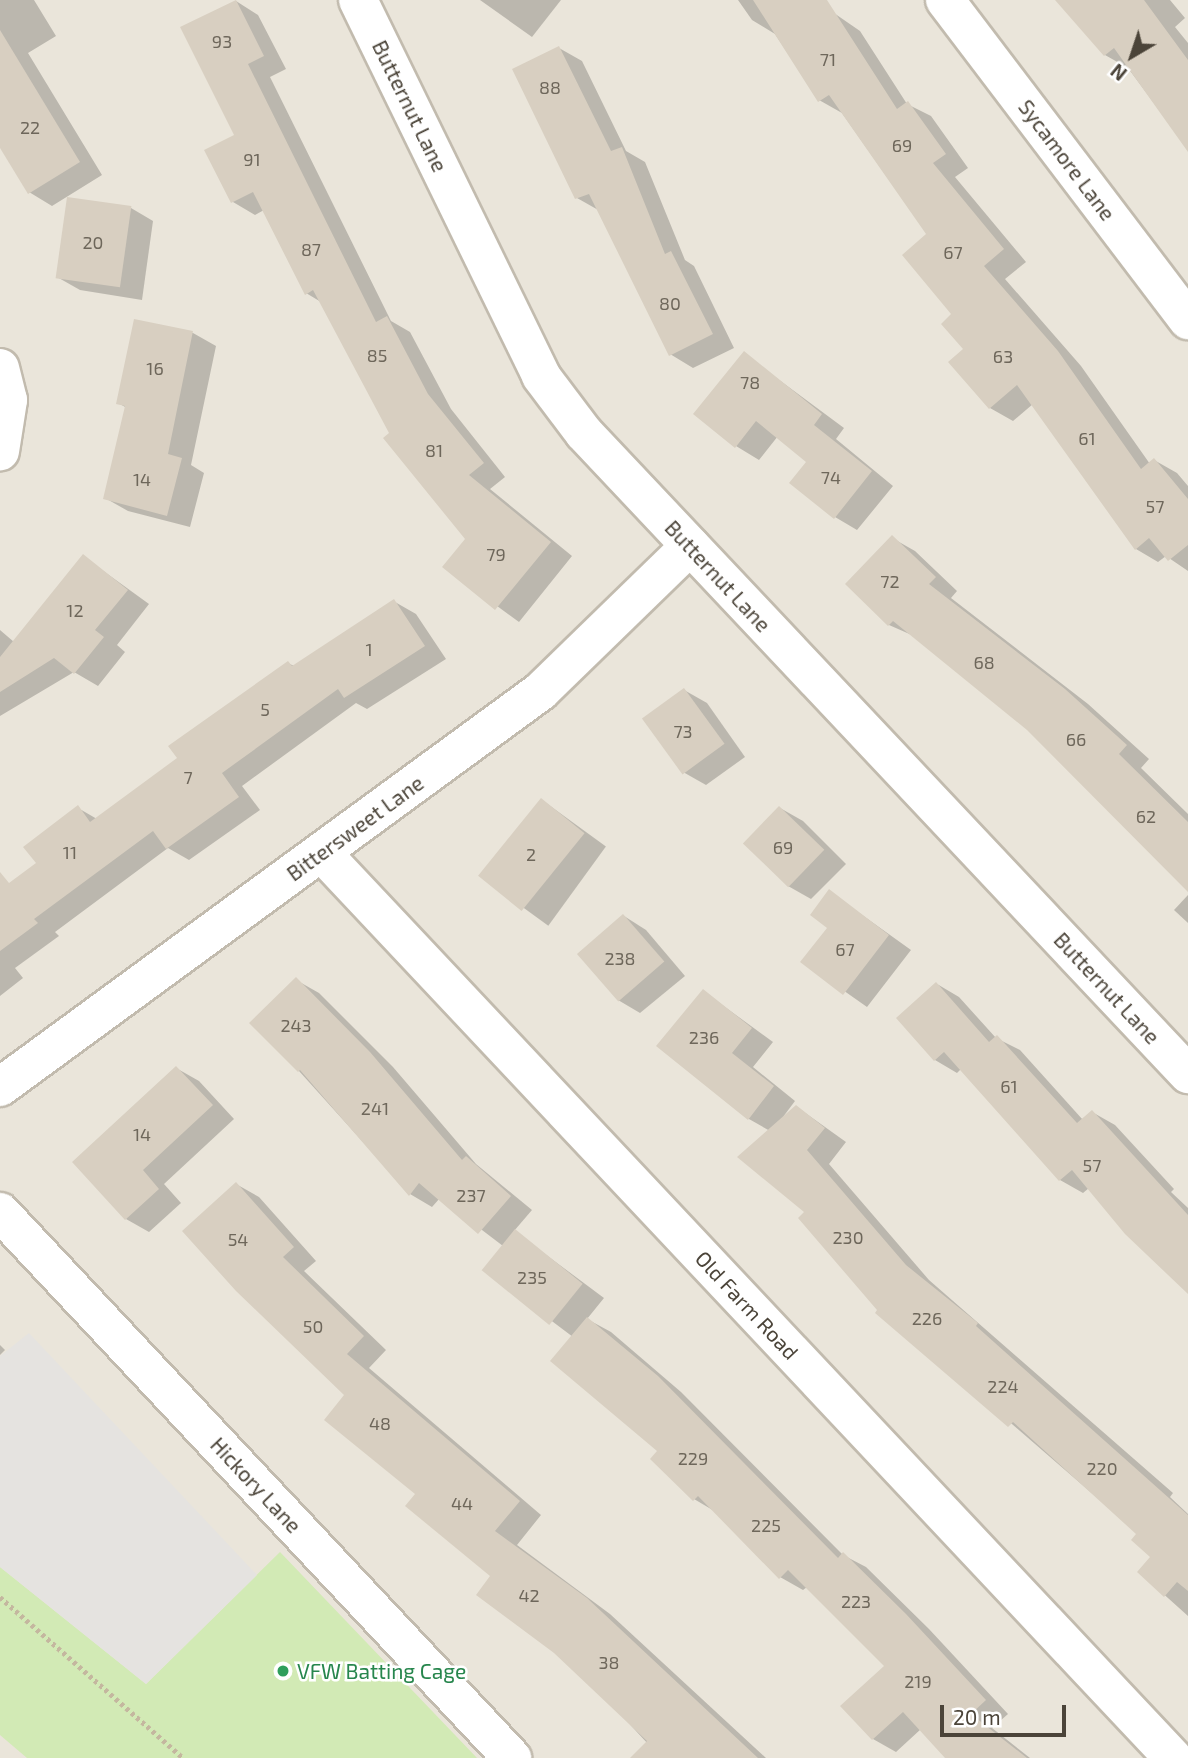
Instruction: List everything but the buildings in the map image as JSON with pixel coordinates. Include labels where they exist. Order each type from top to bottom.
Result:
[{"type":"street","name":"Butternut Lane","points":[[358,0],[541,376],[584,433],[1188,1074]]},
{"type":"street","name":"Sycamore Lane","points":[[945,0],[1188,320]]},
{"type":"street","points":[[0,368],[8,400],[0,451]]},
{"type":"street","name":"Bittersweet Lane","points":[[0,1087],[541,691],[690,546]]},
{"type":"street","name":"Old Farm Road","points":[[322,853],[1173,1758]]},
{"type":"street","name":"Hickory Lane","points":[[0,1212],[512,1758]]},
{"type":"path","points":[[0,1597],[183,1758]]},
{"type":"shaded area","points":[[0,0],[1188,0],[1188,1758],[0,1758]]},
{"type":"shaded area","points":[[29,1333],[257,1575],[146,1684],[0,1567],[0,1356]]},
{"type":"green space","points":[[280,1552],[477,1758],[27,1758],[0,1735],[0,1567],[146,1684]]},
{"type":"place","name":"VFW Batting Cage","points":[[283,1671]]}]
